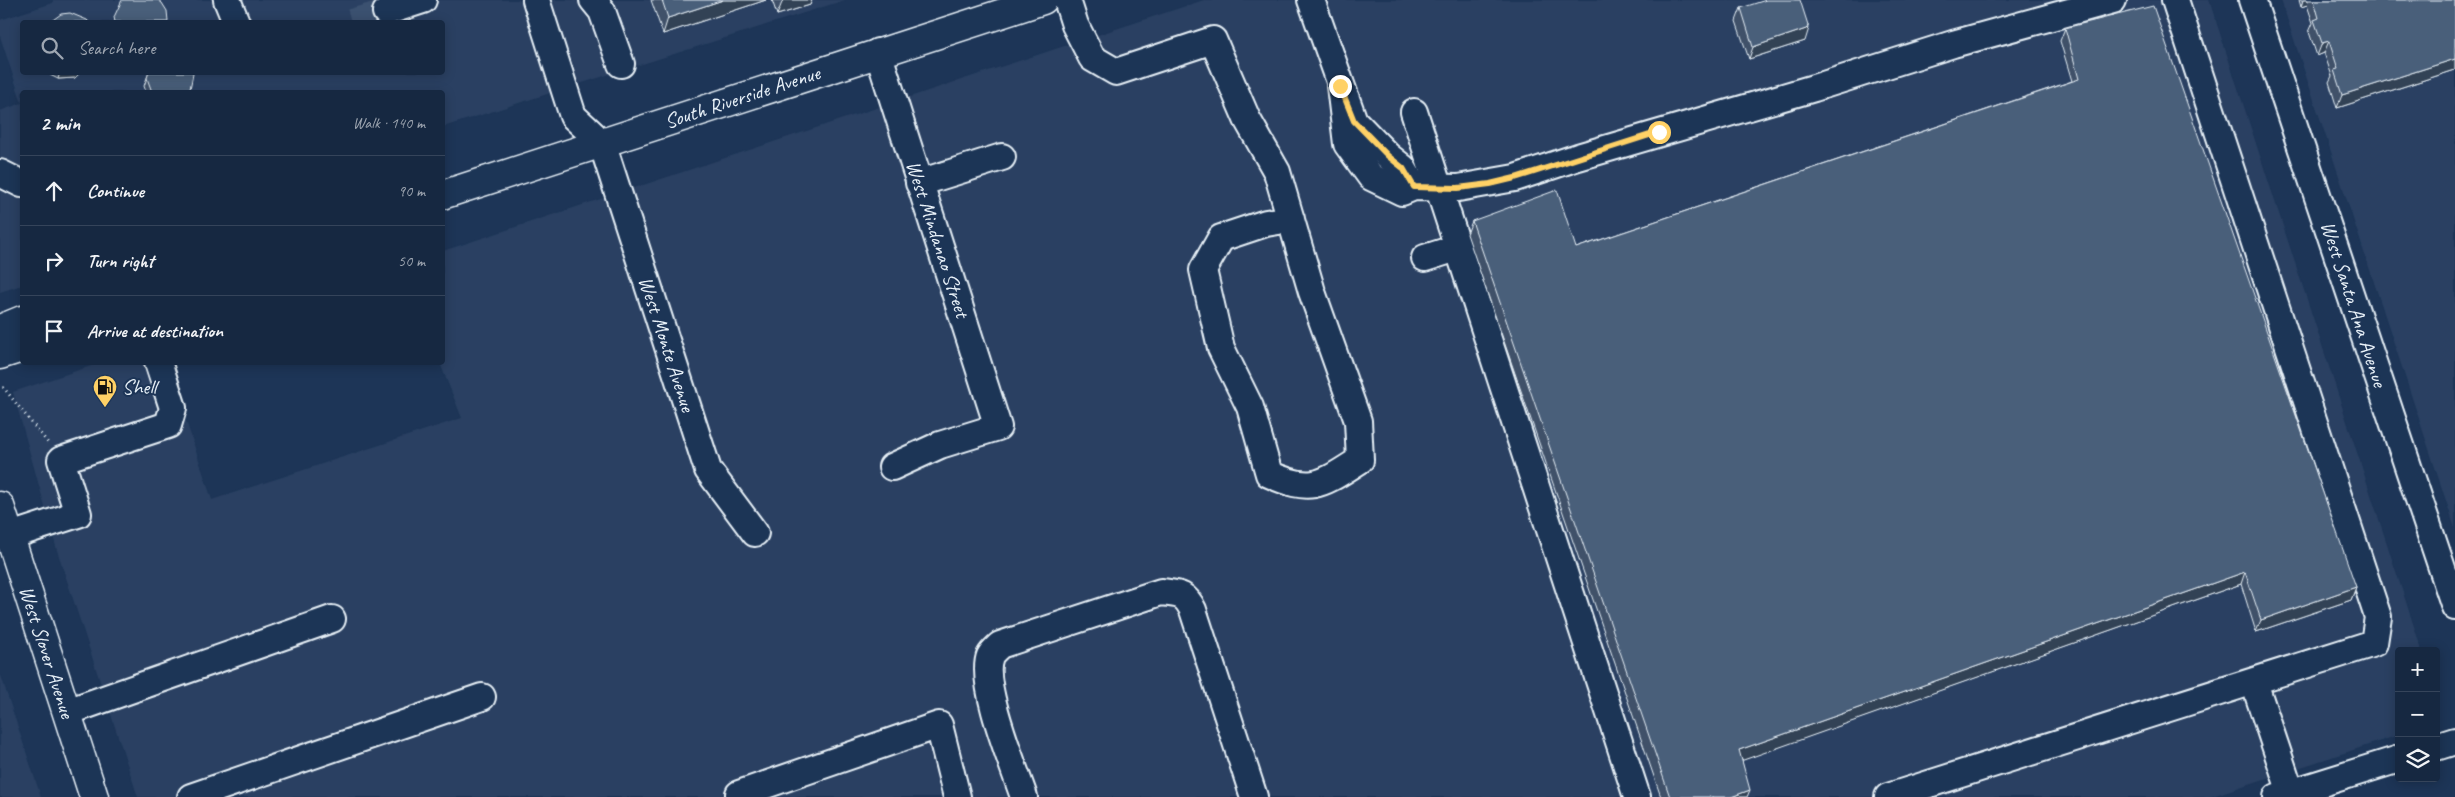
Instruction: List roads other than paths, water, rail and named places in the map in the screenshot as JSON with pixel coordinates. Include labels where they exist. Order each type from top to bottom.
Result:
[{"type":"main road","name":"South Riverside Avenue","points":[[445,194],[1043,0]]},
{"type":"main road","points":[[0,329],[20,321]]},
{"type":"main road","points":[[0,355],[20,349]]},
{"type":"main road","name":"West Slover Avenue","points":[[0,506],[94,797]]},
{"type":"street","points":[[227,0],[235,20]]},
{"type":"street","points":[[386,12],[423,0]]},
{"type":"street","points":[[593,0],[602,12],[621,64]]},
{"type":"street","points":[[1067,0],[1075,25],[1092,58],[1116,72],[1213,40],[1248,119],[1277,172],[1291,219],[1312,292],[1358,420],[1360,460],[1323,483],[1293,485],[1269,474],[1250,407],[1221,348],[1203,270],[1221,238],[1266,223],[1291,219]]},
{"type":"street","points":[[1311,0],[1340,86],[1347,144],[1371,177],[1402,192],[1414,187],[1440,188],[1490,184],[1515,178],[1578,157],[1814,88],[1953,44],[2113,0]]},
{"type":"street","points":[[1888,797],[2374,643],[2378,616],[2175,0]]},
{"type":"street","name":"West Santa Ana Avenue","points":[[2252,0],[2455,607]]},
{"type":"street","points":[[543,2],[573,116],[602,143]]},
{"type":"street","name":"West Mindanao Street","points":[[878,52],[998,427],[940,445],[892,466]]},
{"type":"street","points":[[1414,112],[1460,247],[1637,797]]},
{"type":"street","name":"West Monte Avenue","points":[[602,143],[708,470],[755,534]]},
{"type":"street","points":[[919,182],[1002,157]]},
{"type":"street","points":[[0,173],[20,183]]},
{"type":"street","points":[[1425,258],[1460,247]]},
{"type":"street","points":[[10,536],[78,514],[61,460],[168,425],[173,408],[159,365]]},
{"type":"street","points":[[1024,797],[988,687],[990,654],[1000,645],[1161,592],[1178,594],[1187,598],[1194,610],[1254,797]]},
{"type":"street","points":[[67,712],[332,619]]},
{"type":"street","points":[[2254,682],[2284,795],[2395,760]]},
{"type":"street","points":[[192,797],[482,697]]},
{"type":"street","points":[[740,797],[739,794],[939,725],[957,797]]},
{"type":"street","points":[[2440,746],[2455,741]]},
{"type":"tunnel","points":[[358,20],[386,12]]},
{"type":"place","name":"Shell","points":[[105,408]]}]
